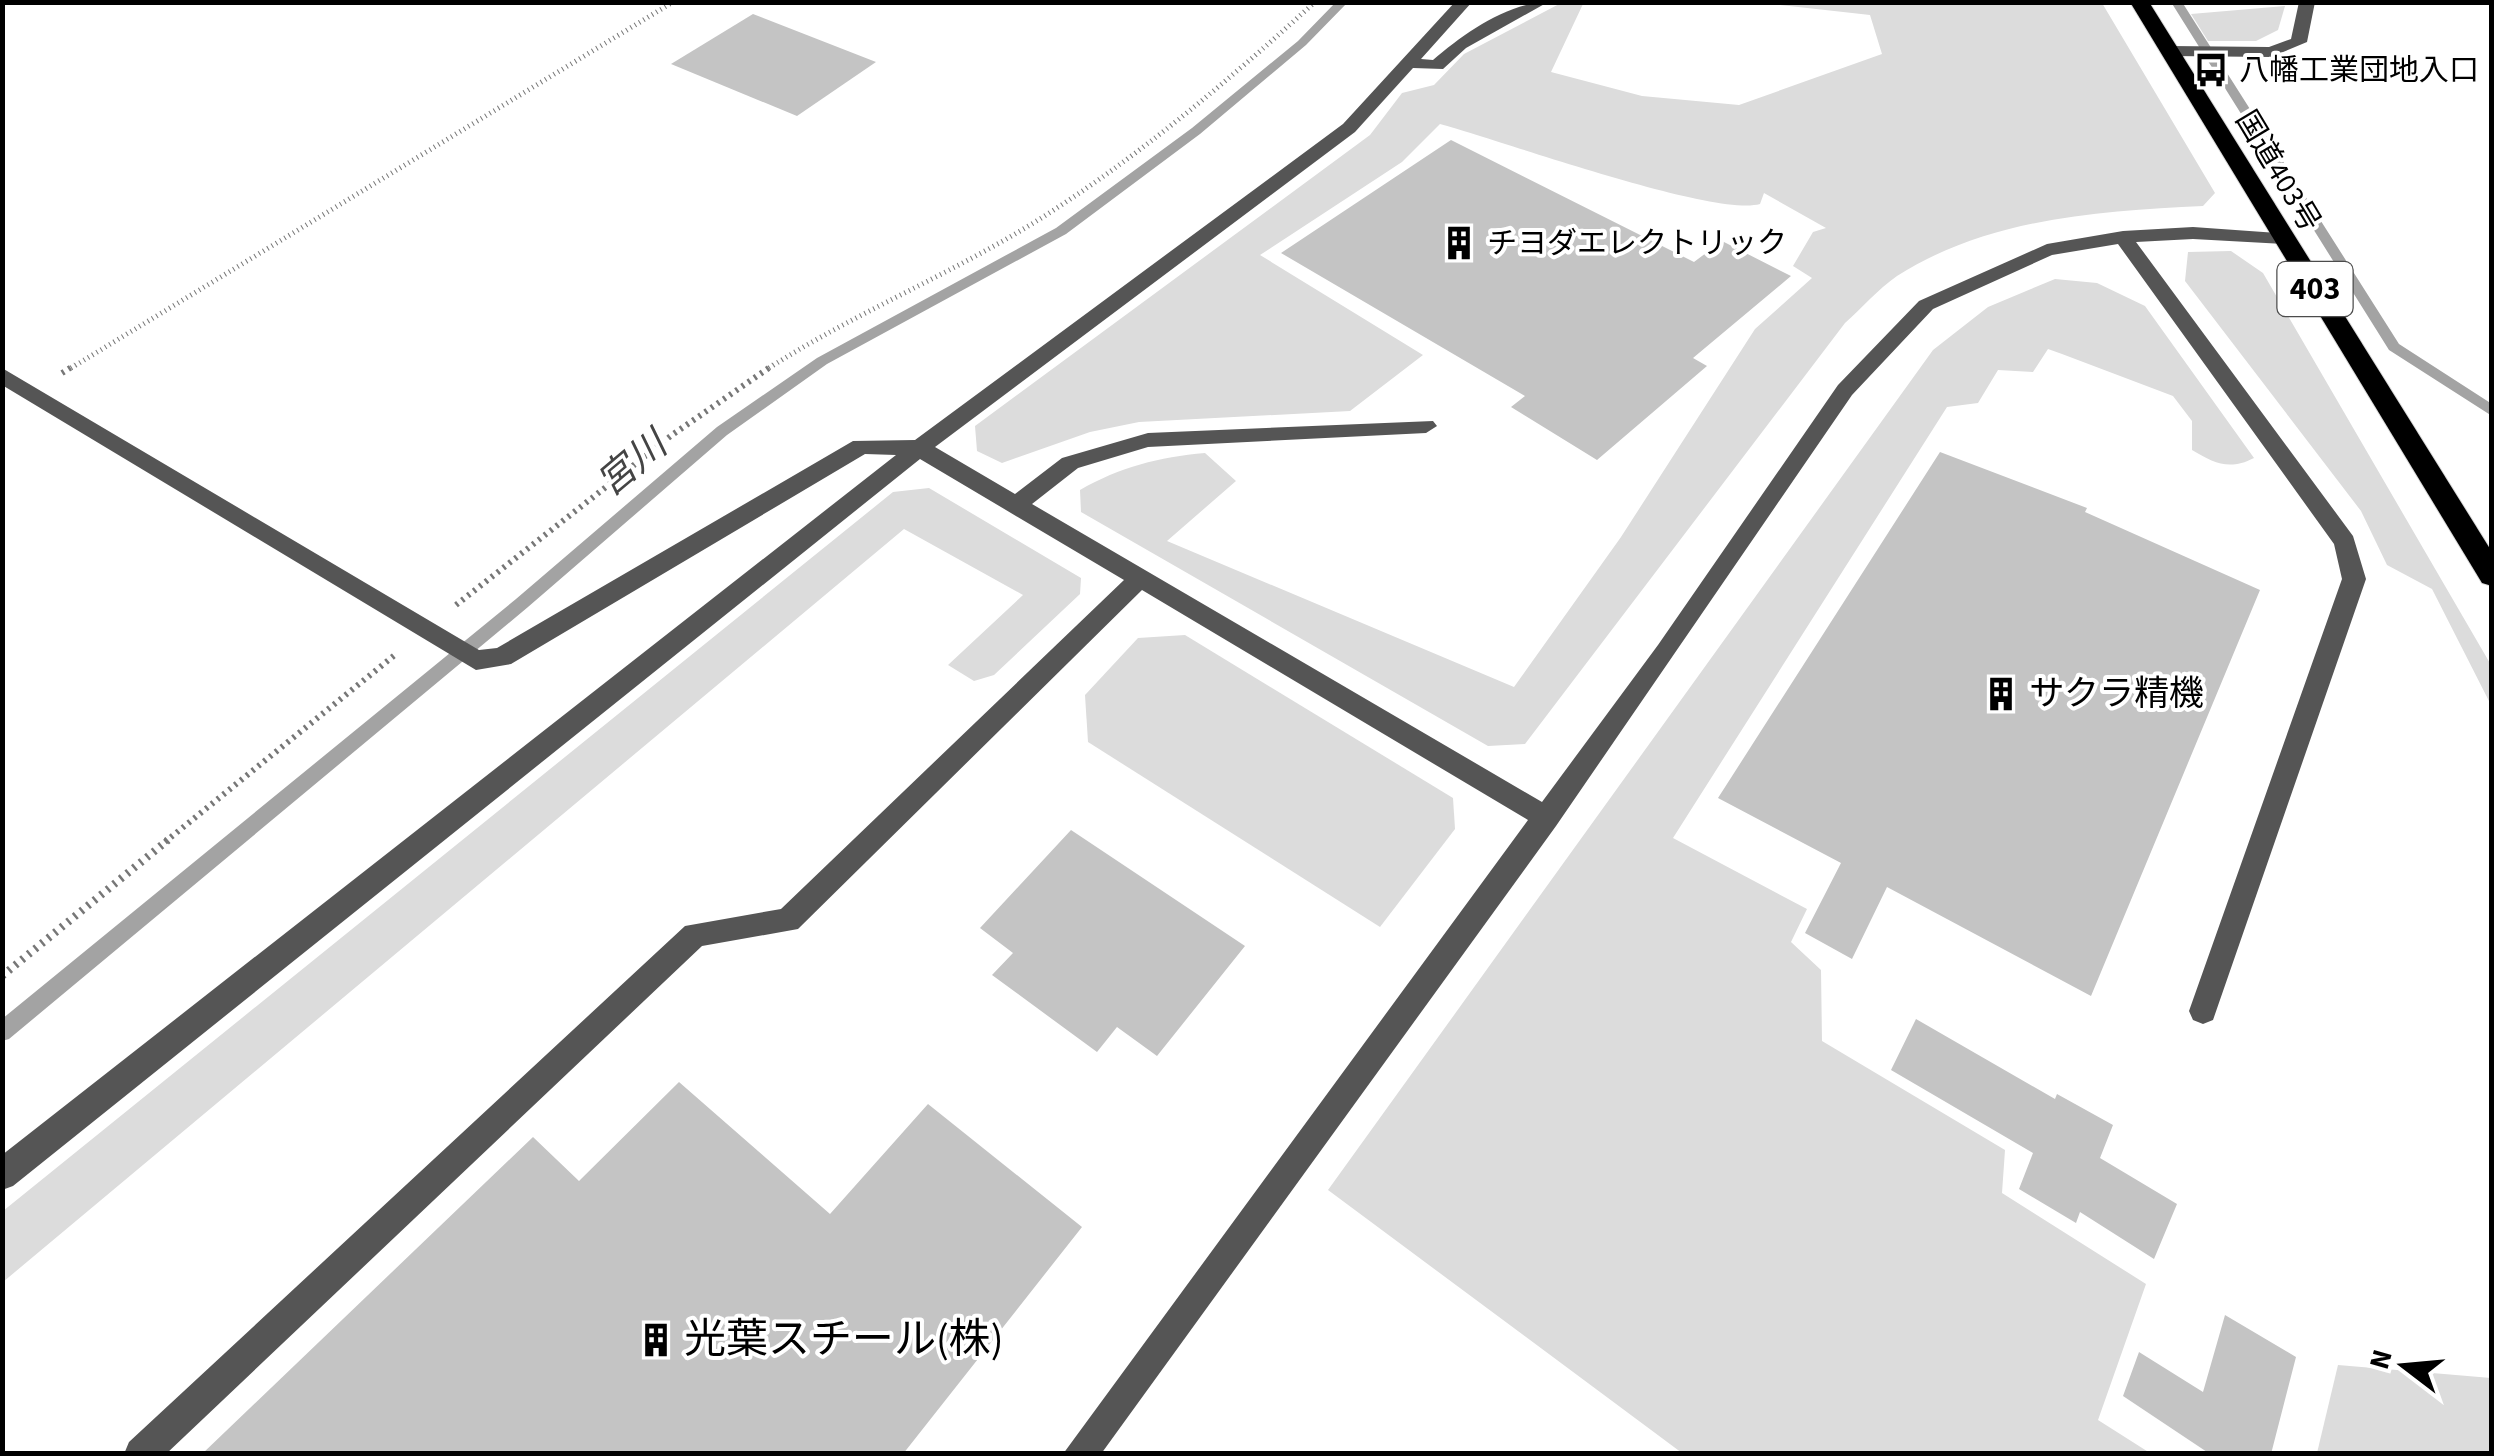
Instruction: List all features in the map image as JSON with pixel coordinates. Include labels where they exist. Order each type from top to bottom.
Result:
[{"type":"highway","name":"国道403号","points":[[2139,2],[2492,576]]},
{"type":"street","points":[[2,1175],[919,448],[1349,128],[1464,2]]},
{"type":"street","points":[[1410,63],[1437,64],[1460,45],[1540,2]]},
{"type":"street","points":[[2170,51],[2272,52],[2300,42],[2307,2]]},
{"type":"street","points":[[1080,1454],[1547,818],[1845,390],[1926,304],[2047,250],[2124,238],[2193,233],[2284,238]]},
{"type":"street","points":[[2124,238],[2345,542],[2354,579],[2203,1011]]},
{"type":"street","points":[[2,374],[476,660],[502,657],[861,446],[919,448],[1547,818]]},
{"type":"street","points":[[1016,505],[1070,463],[1148,440],[1426,426]]},
{"type":"street","points":[[141,1454],[694,934],[788,920],[1140,578]]},
{"type":"path","points":[[32,392],[672,2]]},
{"type":"path","points":[[2,976],[379,670],[706,412],[807,344],[1018,232],[1123,162],[1248,64],[1315,2]]},
{"type":"shaded area","points":[[1561,3],[1583,4],[1551,72],[1642,96],[1739,105],[1882,54],[1870,15],[1762,3],[2102,3],[2215,193],[2203,206],[2084,215],[2006,230],[1932,257],[1890,281],[1845,323],[1525,744],[1488,746],[1081,512],[1080,490],[1140,464],[1205,453],[1236,481],[1167,541],[1514,687],[1621,537],[1755,329],[1812,278],[1793,266],[1813,232],[1826,228],[1764,193],[1760,204],[1735,205],[1699,199],[1605,175],[1440,124],[1402,162],[1260,255],[1423,355],[1350,411],[1139,422],[1090,432],[1002,463],[977,451],[975,426],[1370,135],[1402,93],[1434,85],[1464,54]]},
{"type":"shaded area","points":[[2285,6],[2278,30],[2256,41],[2208,41],[2191,14]]},
{"type":"shaded area","points":[[2231,251],[2263,273],[2491,665],[2491,705],[2432,589],[2387,565],[2361,511],[2185,281],[2188,252]]},
{"type":"shaded area","points":[[2055,279],[2097,283],[2145,306],[2254,458],[2229,465],[2200,455],[2192,450],[2192,421],[2173,396],[2048,349],[2033,372],[1998,370],[1978,403],[1947,407],[1673,838],[1807,909],[1791,942],[1821,970],[1822,1041],[2005,1150],[2002,1193],[2146,1284],[2098,1420],[2150,1453],[1682,1453],[1328,1190],[1933,350],[1988,307]]},
{"type":"shaded area","points":[[929,488],[1081,578],[1080,594],[994,675],[974,681],[948,665],[1023,595],[904,529],[3,1282],[3,1211],[893,492]]},
{"type":"shaded area","points":[[1185,635],[1453,798],[1455,829],[1380,927],[1088,742],[1085,695],[1138,638]]},
{"type":"shaded area","points":[[2338,1365],[2491,1378],[2491,1453],[2317,1453]]},
{"type":"building","points":[[753,14],[876,62],[797,116],[671,64]]},
{"type":"building","points":[[1451,140],[1694,262],[1722,241],[1791,276],[1693,358],[1707,366],[1597,460],[1511,407],[1525,396],[1281,253]]},
{"type":"building","name":"サクラ精機","points":[[1940,452],[2087,508],[2085,512],[2260,590],[2091,996],[1887,887],[1852,959],[1805,933],[1841,863],[1718,798]]},
{"type":"building","points":[[1071,830],[1245,946],[1157,1056],[1117,1027],[1097,1052],[992,975],[1013,953],[980,928]]},
{"type":"building","points":[[1916,1019],[2055,1099],[2057,1094],[2113,1125],[2100,1158],[2177,1204],[2154,1259],[2080,1212],[2076,1223],[2019,1189],[2033,1153],[1891,1070]]},
{"type":"building","name":"光葉スチール(株)","points":[[679,1082],[830,1214],[928,1104],[1082,1227],[903,1454],[202,1454],[533,1137],[579,1181]]},
{"type":"building","points":[[2225,1315],[2296,1357],[2271,1454],[2210,1454],[2123,1396],[2139,1352],[2203,1392]]},
{"type":"waterway","name":"宮川","points":[[2,1032],[522,603],[722,431],[822,361],[1061,231],[1196,131],[1302,43],[1343,2]]},
{"type":"waterway","points":[[2176,2],[2394,347],[2492,411]]},
{"type":"place","name":"八幡工業団地入口","points":[[2211,70]]},
{"type":"place","name":"チヨダエレクトリック","points":[[1459,243]]},
{"type":"place","name":"サクラ精機","points":[[2001,694]]},
{"type":"place","name":"光葉スチール(株)","points":[[656,1340]]}]
